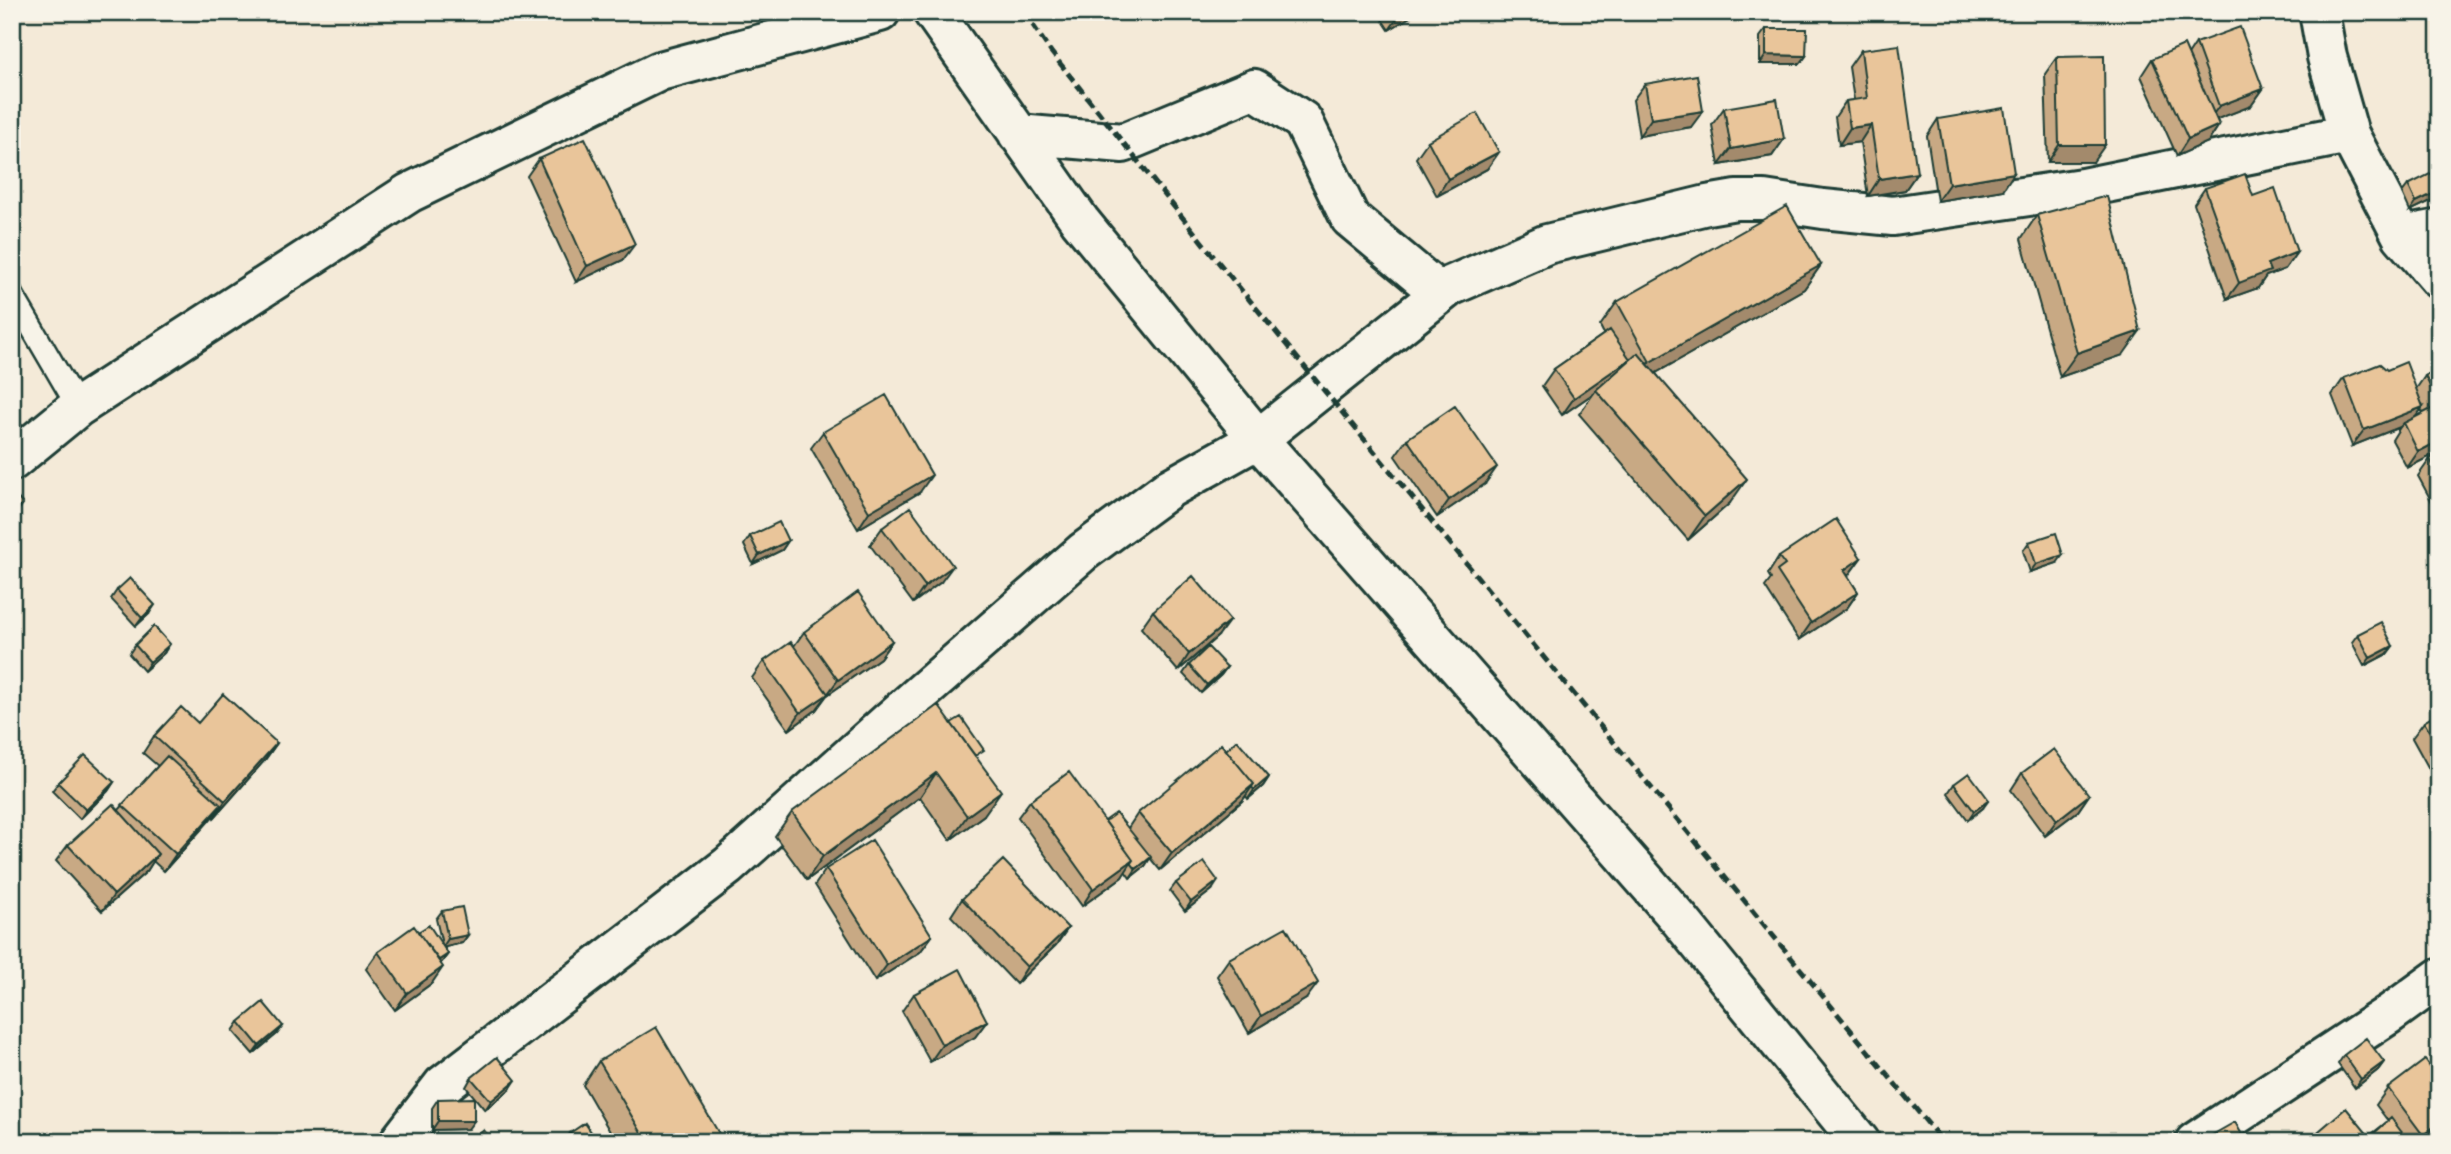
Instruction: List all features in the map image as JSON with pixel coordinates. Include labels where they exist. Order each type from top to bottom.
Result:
[{"type":"street","points":[[12,461],[78,407],[409,193],[660,71],[880,12]]},
{"type":"street","points":[[933,12],[1080,221],[1258,439],[1680,920],[1860,1142]]},
{"type":"street","points":[[2319,12],[2327,57],[2349,134],[2421,233],[2439,279]]},
{"type":"street","points":[[1018,134],[1123,143],[1254,89],[1303,121],[1350,218],[1440,293]]},
{"type":"street","points":[[399,1142],[443,1085],[728,866],[1083,552],[1170,488],[1258,439],[1450,286],[1548,244],[1736,200],[1764,200],[1892,216],[2082,188],[2349,134]]},
{"type":"street","points":[[2195,1142],[2391,1013],[2439,978]]},
{"type":"lane","points":[[12,294],[78,407]]},
{"type":"building","points":[[2240,27],[2263,89],[2219,106],[2196,43]]},
{"type":"building","points":[[1766,29],[1807,29],[1806,56],[1766,55]]},
{"type":"building","points":[[1899,45],[1917,173],[1879,179],[1871,125],[1850,128],[1846,101],[1867,98],[1861,50]]},
{"type":"building","points":[[2184,45],[2219,125],[2188,139],[2152,59]]},
{"type":"building","points":[[2104,56],[2105,145],[2059,145],[2057,57]]},
{"type":"building","points":[[1697,75],[1703,111],[1651,119],[1645,84]]},
{"type":"building","points":[[1777,99],[1784,139],[1731,149],[1724,108]]},
{"type":"building","points":[[2004,108],[2014,173],[1949,184],[1938,119]]},
{"type":"building","points":[[1477,113],[1499,152],[1448,179],[1428,141]]},
{"type":"building","points":[[585,138],[635,244],[587,266],[539,159]]},
{"type":"building","points":[[2432,173],[2439,191],[2416,202],[2408,185]]},
{"type":"building","points":[[2245,174],[2253,196],[2275,188],[2297,252],[2267,264],[2270,271],[2239,283],[2205,188]]},
{"type":"building","points":[[2107,196],[2140,331],[2077,353],[2037,215]]},
{"type":"building","points":[[1787,206],[1821,265],[1650,362],[1617,302]]},
{"type":"building","points":[[1610,330],[1630,359],[1574,398],[1554,369]]},
{"type":"building","points":[[1638,353],[1747,479],[1705,516],[1596,390]]},
{"type":"building","points":[[2406,362],[2423,407],[2364,430],[2344,378],[2380,364],[2387,370]]},
{"type":"building","points":[[2439,369],[2439,404],[2425,376]]},
{"type":"building","points":[[886,395],[932,475],[869,512],[823,432]]},
{"type":"building","points":[[2439,405],[2439,441],[2418,452],[2404,423]]},
{"type":"building","points":[[1455,406],[1497,467],[1449,500],[1407,439]]},
{"type":"building","points":[[2439,454],[2439,477],[2430,459]]},
{"type":"building","points":[[12,492],[23,504],[12,514]]},
{"type":"building","points":[[910,507],[953,566],[925,586],[882,528]]},
{"type":"building","points":[[1836,519],[1861,558],[1844,570],[1858,592],[1811,623],[1777,571],[1785,565],[1779,557]]},
{"type":"building","points":[[779,522],[788,541],[759,555],[750,536]]},
{"type":"building","points":[[2056,533],[2063,555],[2036,564],[2029,542]]},
{"type":"building","points":[[1193,576],[1230,620],[1189,654],[1153,611]]},
{"type":"building","points":[[130,578],[155,605],[142,618],[117,590]]},
{"type":"building","points":[[858,592],[892,641],[838,680],[804,632]]},
{"type":"building","points":[[2381,622],[2393,646],[2370,658],[2358,634]]},
{"type":"building","points":[[154,626],[170,644],[150,662],[135,645]]},
{"type":"building","points":[[791,642],[828,694],[800,713],[764,661]]},
{"type":"building","points":[[1208,647],[1227,667],[1207,685],[1189,665]]},
{"type":"building","points":[[223,694],[277,743],[225,801],[154,736],[181,707],[198,723]]},
{"type":"building","points":[[938,705],[1001,791],[967,816],[936,773],[823,856],[792,812]]},
{"type":"building","points":[[2439,713],[2439,748],[2424,722]]},
{"type":"building","points":[[961,717],[984,750],[975,756],[951,723]]},
{"type":"building","points":[[1237,740],[1269,777],[1254,790],[1254,784],[1226,750]]},
{"type":"building","points":[[1221,744],[1254,784],[1172,853],[1138,813]]},
{"type":"building","points":[[2054,749],[2089,795],[2057,820],[2022,773]]},
{"type":"building","points":[[85,755],[114,782],[86,810],[58,783]]},
{"type":"building","points":[[167,756],[221,805],[176,854],[122,805]]},
{"type":"building","points":[[1069,772],[1133,860],[1093,889],[1030,801]]},
{"type":"building","points":[[1969,773],[1989,800],[1974,811],[1954,784]]},
{"type":"building","points":[[113,804],[158,854],[114,895],[68,845]]},
{"type":"building","points":[[1116,813],[1151,857],[1136,869],[1131,863],[1133,860],[1105,821]]},
{"type":"building","points":[[872,840],[932,936],[887,965],[826,869]]},
{"type":"building","points":[[1003,860],[1068,928],[1027,967],[962,899]]},
{"type":"building","points":[[1204,862],[1218,881],[1191,902],[1176,883]]},
{"type":"building","points":[[462,907],[468,935],[448,939],[442,911]]},
{"type":"building","points":[[429,925],[448,954],[439,960],[418,932]]},
{"type":"building","points":[[414,926],[443,967],[407,993],[378,952]]},
{"type":"building","points":[[1286,927],[1318,983],[1261,1016],[1229,959]]},
{"type":"building","points":[[960,969],[987,1021],[942,1045],[914,994]]},
{"type":"building","points":[[263,1002],[283,1026],[259,1046],[239,1022]]},
{"type":"building","points":[[656,1027],[724,1142],[647,1142],[599,1061]]},
{"type":"building","points":[[2366,1038],[2384,1062],[2361,1079],[2344,1055]]},
{"type":"building","points":[[497,1057],[516,1080],[491,1101],[471,1078]]},
{"type":"building","points":[[2425,1060],[2439,1079],[2439,1123],[2423,1135],[2388,1088]]},
{"type":"building","points":[[474,1098],[474,1121],[438,1121],[438,1099]]},
{"type":"building","points":[[2346,1108],[2374,1142],[2306,1142]]},
{"type":"building","points":[[2391,1118],[2409,1142],[2374,1142],[2370,1137]]},
{"type":"building","points":[[2235,1122],[2246,1142],[2200,1142]]},
{"type":"building","points":[[585,1123],[598,1142],[576,1142],[570,1133]]},
{"type":"building","points":[[484,1130],[493,1142],[470,1142]]},
{"type":"railway","points":[[1024,12],[1051,52],[1210,252],[1943,1142]]}]
